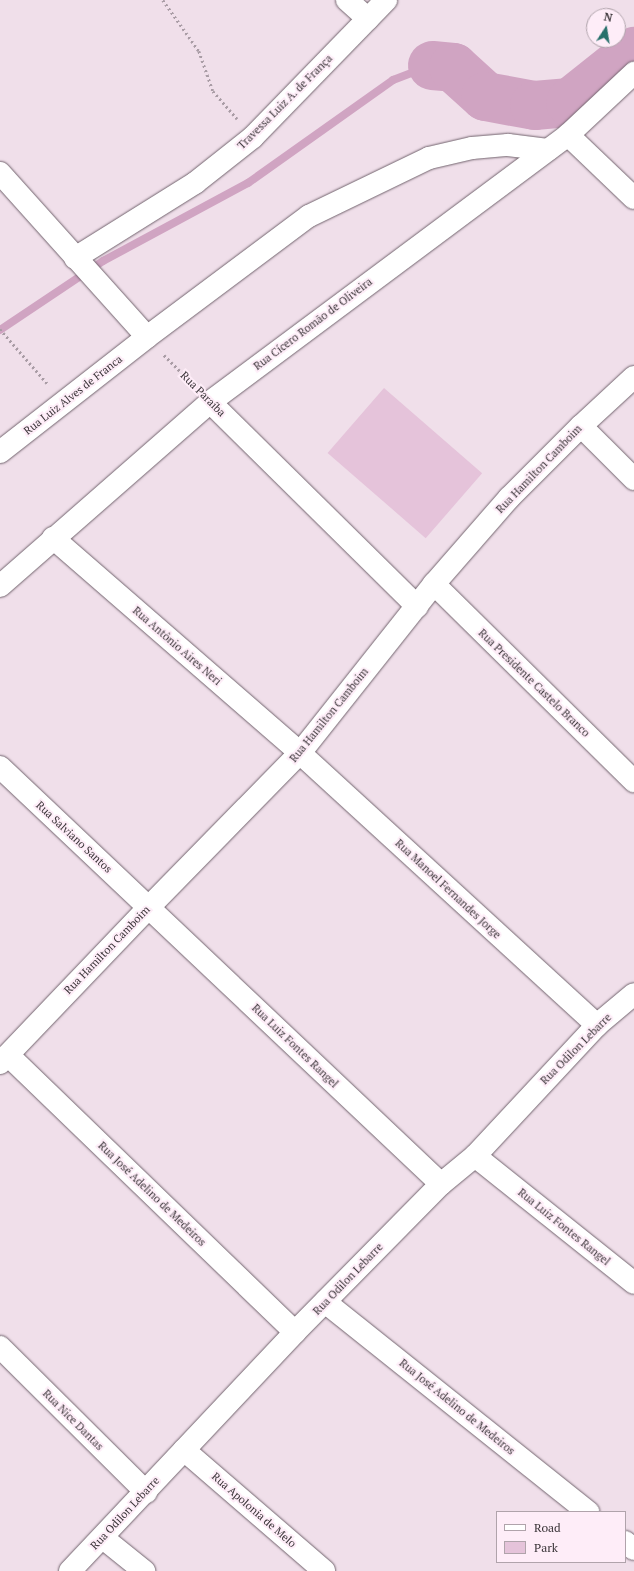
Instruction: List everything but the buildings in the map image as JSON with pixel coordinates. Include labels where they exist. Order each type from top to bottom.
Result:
[{"type":"street","points":[[347,0],[368,18]]},
{"type":"street","name":"Travessa Luiz A. de França","points":[[75,258],[189,188],[253,137],[386,0]]},
{"type":"street","name":"Rua Cícero Romão de Oliveira","points":[[0,586],[210,402],[568,135],[634,73]]},
{"type":"street","points":[[568,135],[634,198]]},
{"type":"street","name":"Rua Luiz Alves de Franca","points":[[0,452],[147,337],[309,216],[377,182],[430,158],[472,148],[508,145],[548,150]]},
{"type":"street","points":[[0,173],[147,337]]},
{"type":"street","name":"Rua Hamilton Camboim","points":[[4,1059],[148,907],[300,753],[434,584],[509,498],[581,426],[634,377]]},
{"type":"street","name":"Rua Paraíba","points":[[210,402],[417,606]]},
{"type":"street","points":[[581,426],[634,479]]},
{"type":"street","name":"Rua Antônio Aires Neri","points":[[53,538],[300,753]]},
{"type":"street","name":"Rua Presidente Castelo Branco","points":[[434,584],[634,781]]},
{"type":"street","name":"Rua Manoel Fernandes Jorge","points":[[300,753],[597,1025]]},
{"type":"street","name":"Rua Salviano Santos","points":[[0,767],[148,907]]},
{"type":"street","name":"Rua Luiz Fontes Rangel","points":[[148,907],[441,1184]]},
{"type":"street","name":"Rua Odilon Lebarre","points":[[70,1571],[103,1538],[295,1332],[441,1184],[475,1156],[597,1025],[634,995]]},
{"type":"street","name":"Rua José Adelino de Medeiros","points":[[4,1059],[295,1332]]},
{"type":"street","name":"Rua Luiz Fontes Rangel","points":[[475,1156],[634,1283]]},
{"type":"street","name":"Rua José Adelino de Medeiros","points":[[325,1302],[587,1511]]},
{"type":"street","name":"Rua Nice Dantas","points":[[0,1347],[146,1492]]},
{"type":"street","name":"Rua Apolonia de Melo","points":[[184,1450],[324,1571]]},
{"type":"street","points":[[103,1538],[144,1571]]},
{"type":"street","points":[[626,1543],[634,1549]]},
{"type":"path","points":[[163,0],[199,51],[214,91],[253,137]]},
{"type":"path","points":[[0,329],[64,402]]},
{"type":"path","name":"Rua Paraíba","points":[[147,337],[210,402]]},
{"type":"green space","points":[[384,388],[482,473],[426,538],[328,453]]},
{"type":"waterway","points":[[432,65],[453,67],[485,96],[534,105],[570,102],[634,51]]},
{"type":"waterway","points":[[0,330],[103,261],[248,183],[393,80],[432,65]]}]
